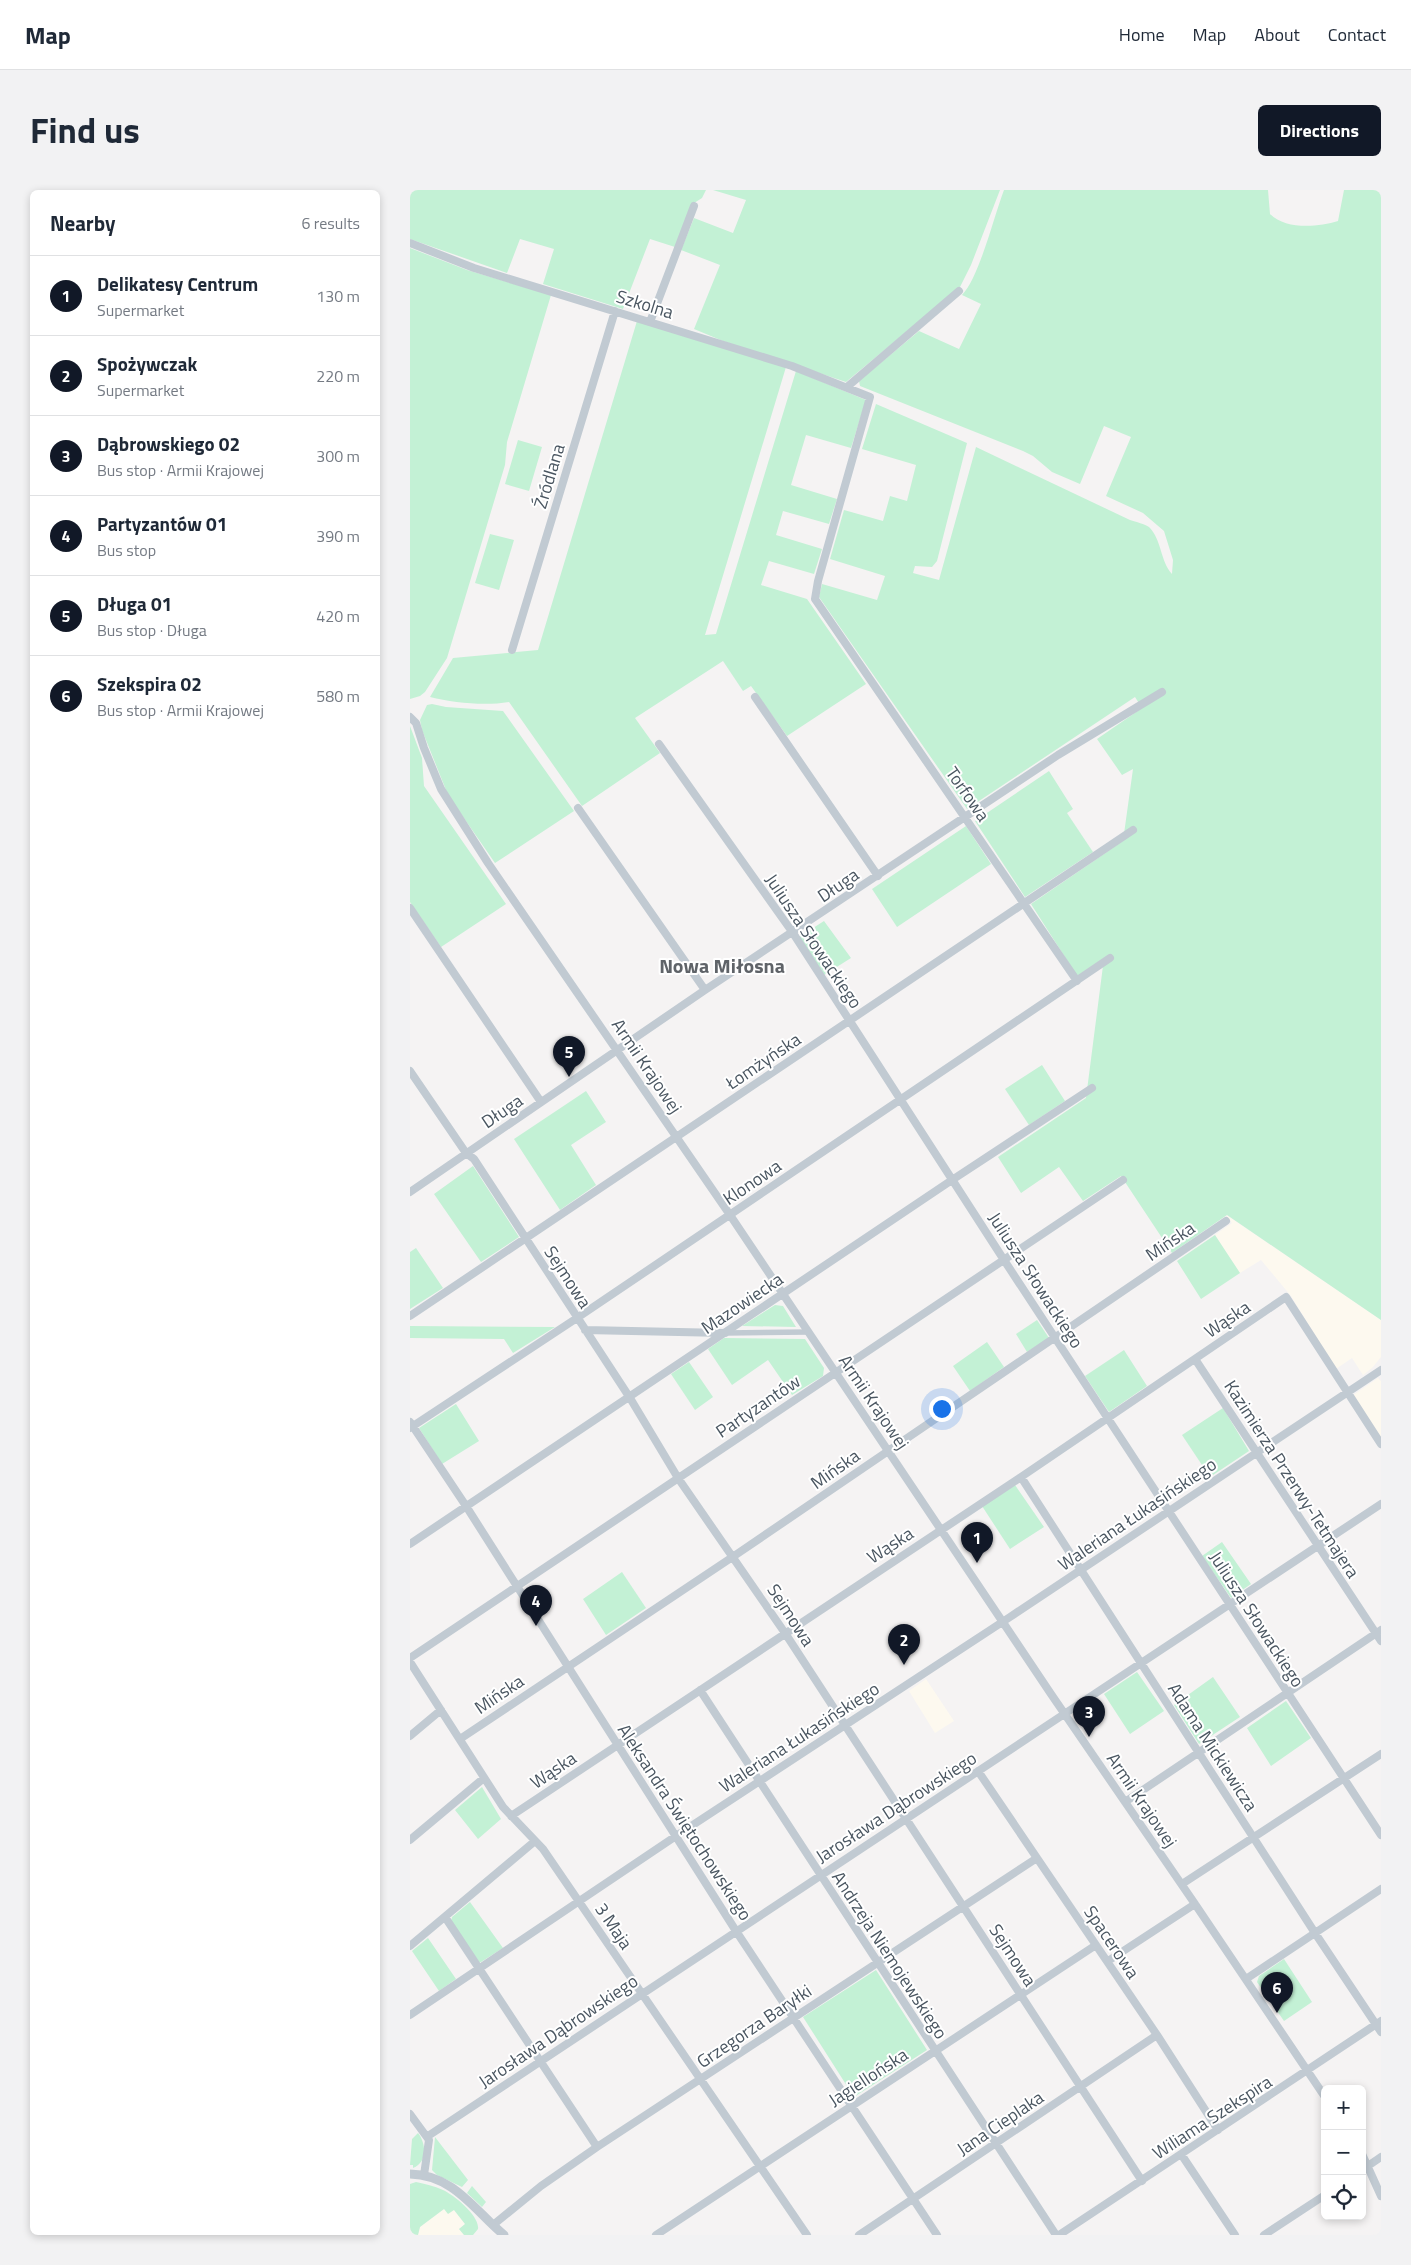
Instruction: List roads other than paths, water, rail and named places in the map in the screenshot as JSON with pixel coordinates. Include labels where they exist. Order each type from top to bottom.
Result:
[{"type":"street","points":[[650,322],[694,206]]},
{"type":"street","name":"Szkolna","points":[[410,243],[474,268],[792,366],[870,396]]},
{"type":"street","points":[[847,387],[959,291]]},
{"type":"street","name":"Źródlana","points":[[512,650],[615,311]]},
{"type":"street","name":"Torfowa","points":[[870,396],[815,591],[815,599],[831,625],[966,817],[1077,981]]},
{"type":"street","name":"Długa","points":[[410,1192],[705,990],[1058,755],[1162,692]]},
{"type":"street","points":[[755,697],[878,876]]},
{"type":"street","name":"Armii Krajowej","points":[[410,717],[416,723],[441,789],[462,824],[783,1293],[1064,1714],[1182,1884],[1321,2091]]},
{"type":"street","name":"Juliusza Słowackiego","points":[[660,744],[793,932],[1004,1260],[1381,1835]]},
{"type":"street","points":[[578,808],[705,990]]},
{"type":"street","name":"Łomżyńska","points":[[410,1316],[1133,830]]},
{"type":"street","points":[[410,908],[541,1102]]},
{"type":"street","name":"Klonowa","points":[[411,1426],[577,1318],[1110,958]]},
{"type":"street","name":"Sejmowa","points":[[410,1071],[466,1153],[474,1159],[630,1398],[678,1478],[785,1632],[1142,2181]]},
{"type":"street","name":"Mazowiecka","points":[[410,1544],[1092,1088]]},
{"type":"street","name":"Partyzantów","points":[[410,1660],[835,1372],[1123,1180]]},
{"type":"street","name":"Mińska","points":[[460,1739],[734,1556],[1226,1221]]},
{"type":"street","name":"Wąska","points":[[510,1816],[1021,1477],[1286,1297],[1346,1392]]},
{"type":"street","points":[[585,1330],[809,1332]]},
{"type":"street","name":"Kazimierza Przerwy-Tetmajera","points":[[1195,1359],[1318,1545],[1379,1632],[1381,1641]]},
{"type":"street","name":"Waleriana Łukasińskiego","points":[[410,2015],[676,1836],[1381,1370]]},
{"type":"street","points":[[1346,1392],[1381,1444]]},
{"type":"street","name":"Aleksandra Świętochowskiego","points":[[411,1426],[466,1506],[736,1931],[937,2235]]},
{"type":"street","name":"Adama Mickiewicza","points":[[1021,1477],[1315,1933],[1379,2023],[1381,2032]]},
{"type":"street","name":"Jarosława Dąbrowskiego","points":[[428,2136],[1381,1504]]},
{"type":"street","points":[[1125,1802],[1379,1632]]},
{"type":"street","name":"3 Maja","points":[[410,1660],[510,1816],[535,1841],[580,1902],[700,2081],[807,2235]]},
{"type":"street","name":"Andrzeja Niemojewskiego","points":[[700,1690],[877,1964],[1057,2235]]},
{"type":"street","points":[[410,1736],[441,1710]]},
{"type":"street","points":[[1182,1884],[1381,1754]]},
{"type":"street","name":"Spacerowa","points":[[978,1772],[1108,1961],[1218,2130]]},
{"type":"street","points":[[410,1840],[484,1778]]},
{"type":"street","points":[[410,1946],[535,1841]]},
{"type":"street","name":"Grzegorza Baryłki","points":[[493,2225],[541,2186],[597,2147],[1037,1858]]},
{"type":"street","points":[[1246,1979],[1381,1889]]},
{"type":"street","points":[[1108,1961],[1195,1904]]},
{"type":"street","points":[[445,1917],[478,1970],[541,2060],[597,2147]]},
{"type":"street","name":"Jagiellońska","points":[[656,2235],[1096,1945]]},
{"type":"street","name":"Wiliama Szekspira","points":[[1057,2235],[1308,2072],[1379,2023]]},
{"type":"street","name":"Jana Cieplaka","points":[[859,2235],[1157,2035]]},
{"type":"street","points":[[410,2114],[428,2136],[429,2145],[424,2175]]},
{"type":"street","points":[[1182,2154],[1235,2235]]},
{"type":"street","points":[[1366,2167],[1381,2157]]},
{"type":"street","points":[[1366,2170],[1381,2196]]},
{"type":"street","points":[[410,2174],[424,2175],[444,2182],[462,2193],[504,2235]]},
{"type":"street","points":[[1264,2235],[1321,2198]]},
{"type":"place","name":"Długa 01","points":[[569,1077]]},
{"type":"place","name":"Delikatesy Centrum","points":[[977,1563]]},
{"type":"place","name":"Partyzantów 01","points":[[536,1626]]},
{"type":"place","name":"Spożywczak","points":[[904,1665]]},
{"type":"place","name":"Dąbrowskiego 02","points":[[1089,1737]]},
{"type":"place","name":"Szekspira 02","points":[[1277,2013]]},
{"type":"district","name":"Nowa Miłosna","points":[[722,965]]}]
